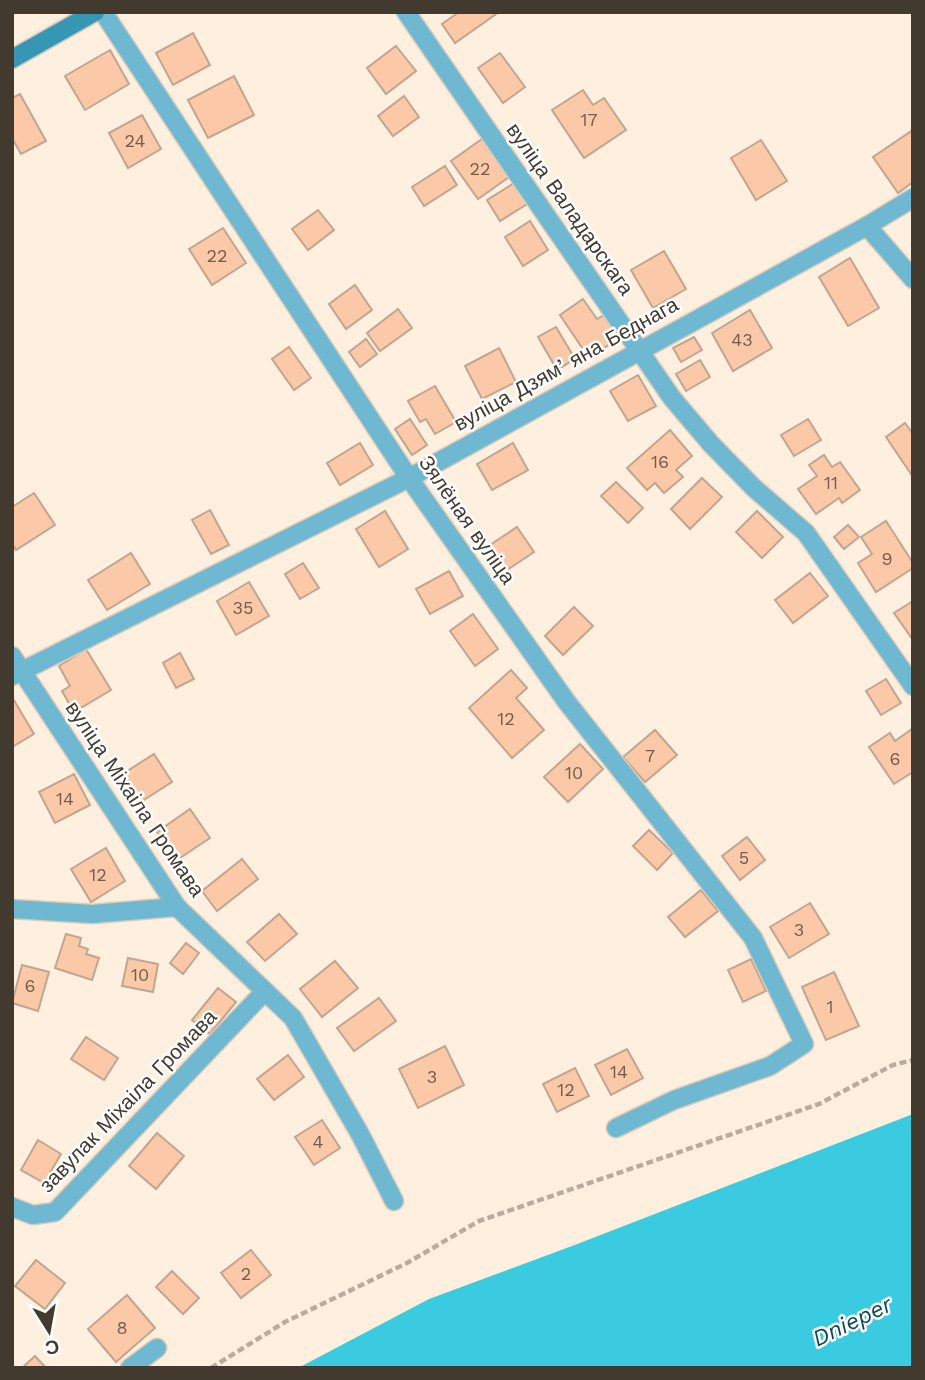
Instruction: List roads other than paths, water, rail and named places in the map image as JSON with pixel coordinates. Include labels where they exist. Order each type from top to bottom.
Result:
[{"type":"street","points":[[12,59],[95,12]]},
{"type":"street","name":"Зялёная вуліца","points":[[103,12],[409,478],[566,701],[753,938],[804,1044],[771,1066],[674,1100],[616,1128]]},
{"type":"street","name":"вуліца Валадарскага","points":[[406,12],[672,398],[711,444],[754,488],[806,533],[913,686]]},
{"type":"street","name":"вуліца Дзямʼяна Беднага","points":[[17,673],[409,478],[913,198]]},
{"type":"street","points":[[866,226],[913,279]]},
{"type":"street","name":"вуліца Міхаіла Громава","points":[[12,656],[17,673],[177,907],[293,1018],[360,1134],[394,1200]]},
{"type":"street","points":[[12,909],[92,914],[177,907]]},
{"type":"street","name":"завулак Міхаіла Громава","points":[[12,1207],[33,1214],[55,1212],[265,991]]},
{"type":"street","points":[[130,1368],[157,1348]]},
{"type":"water","name":"Dnieper","points":[[913,1114],[913,1368],[298,1368],[429,1299]]}]
